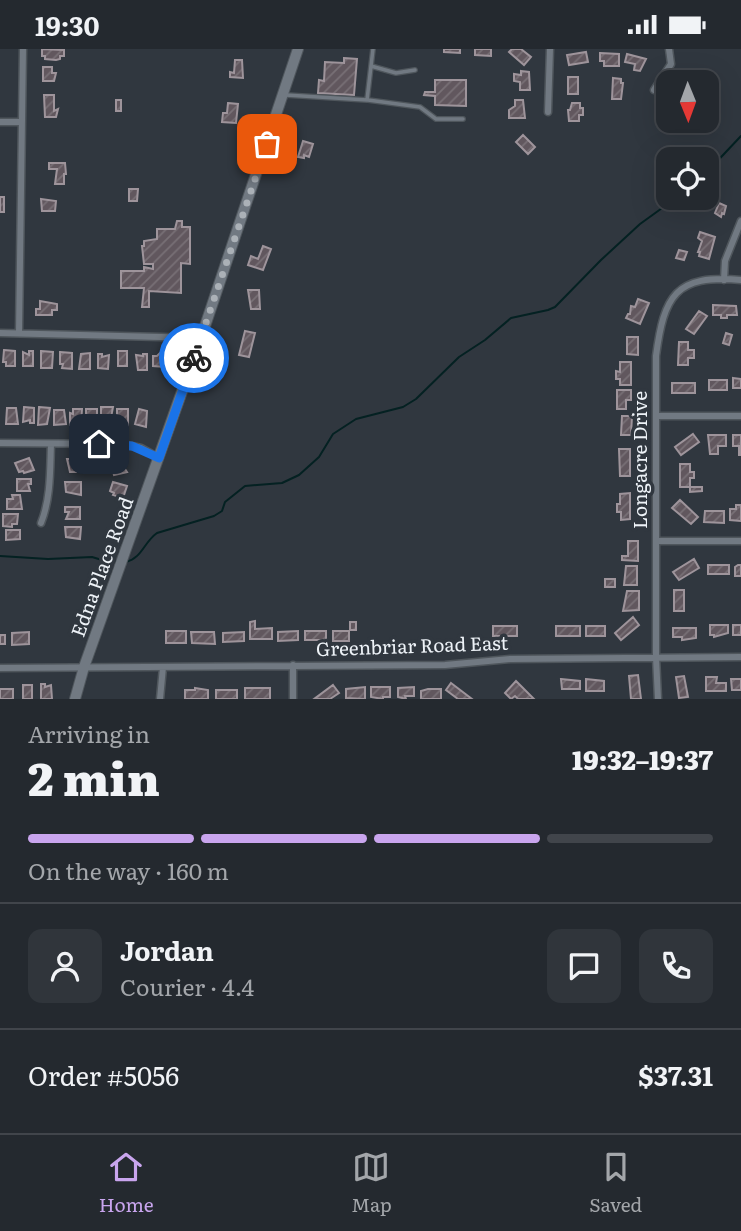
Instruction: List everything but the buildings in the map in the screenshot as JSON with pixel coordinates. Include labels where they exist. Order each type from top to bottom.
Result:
[{"type":"street","points":[[19,333],[23,49]]},
{"type":"street","name":"Edna Place Road","points":[[75,699],[298,49]]},
{"type":"street","points":[[548,112],[550,49]]},
{"type":"street","points":[[654,90],[670,64],[668,49]]},
{"type":"street","points":[[0,122],[21,122]]},
{"type":"street","points":[[724,279],[725,261],[741,221]]},
{"type":"street","name":"Longacre Drive","points":[[658,699],[656,356],[659,334],[668,303],[689,283],[741,280]]},
{"type":"street","points":[[0,333],[201,338]]},
{"type":"street","points":[[656,416],[741,416]]},
{"type":"street","points":[[0,443],[122,444],[141,448],[159,458]]},
{"type":"street","points":[[41,523],[49,488],[51,444]]},
{"type":"street","points":[[656,541],[741,541]]},
{"type":"street","name":"Greenbriar Road East","points":[[0,667],[445,665],[510,659],[741,657]]},
{"type":"street","points":[[293,665],[293,699]]},
{"type":"street","points":[[160,699],[163,667]]},
{"type":"lane","points":[[368,100],[373,49]]},
{"type":"lane","points":[[371,67],[396,73],[415,70]]},
{"type":"lane","points":[[284,95],[368,100],[421,107],[436,119],[463,119]]},
{"type":"waterway","points":[[719,159],[741,136]]},
{"type":"waterway","points":[[126,562],[136,557],[157,533],[214,516],[222,511],[225,502],[245,486],[282,483],[299,475],[319,457],[333,434],[356,419],[403,407],[416,399],[459,357],[511,318],[555,307],[601,260],[659,210]]},
{"type":"waterway","points":[[0,556],[48,559],[92,557],[117,561]]},
{"type":"way so far","points":[[194,358],[267,144]]},
{"type":"route","points":[[99,444],[122,444],[141,448],[159,458],[194,358]]}]
